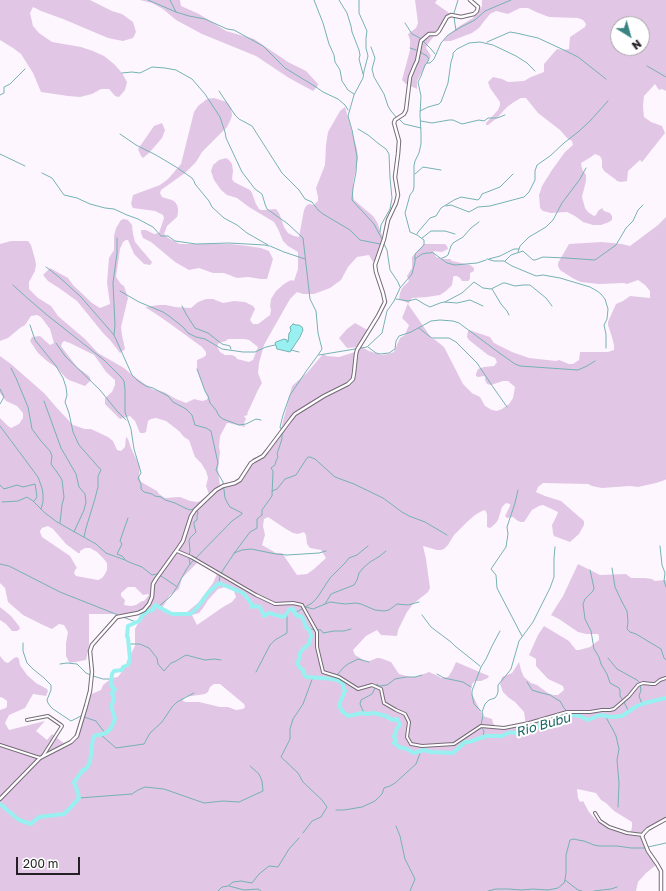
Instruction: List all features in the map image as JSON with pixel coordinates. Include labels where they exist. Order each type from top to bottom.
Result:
[{"type":"street","points":[[0,745],[41,757],[71,742],[77,736],[90,691],[92,672],[90,651],[92,645],[117,617],[138,613],[144,610],[149,604],[152,597],[153,584],[183,541],[194,510],[216,490],[240,480],[251,463],[263,456],[268,451],[295,414],[324,396],[348,384],[353,379],[357,350],[385,302],[375,265],[384,239],[388,220],[398,195],[395,177],[399,141],[394,123],[395,120],[404,114],[406,110],[410,77],[417,61],[421,41],[429,34],[436,34],[447,17],[451,15],[461,17],[474,14],[478,7],[470,0]]},
{"type":"street","points":[[177,551],[191,557],[256,595],[275,604],[293,603],[302,605],[317,632],[317,647],[323,672],[339,677],[358,689],[372,685],[381,689],[384,703],[404,714],[409,722],[407,737],[411,744],[422,746],[454,744],[481,726],[504,728],[529,723],[567,712],[590,712],[614,709],[629,696],[638,685],[643,683],[655,684],[662,678],[666,678]]},
{"type":"street","points":[[0,799],[41,757],[62,726],[48,716],[27,720]]},
{"type":"street","points":[[595,813],[600,821],[609,827],[627,833],[643,835]]},
{"type":"street","points":[[661,891],[661,871],[642,838],[645,831],[666,819]]},
{"type":"shaded area","points":[[0,0],[90,0],[112,11],[122,14],[133,22],[136,32],[133,38],[123,41],[108,38],[33,7],[30,13],[33,26],[39,33],[52,42],[81,47],[93,51],[104,56],[114,64],[122,73],[127,82],[125,90],[119,97],[115,96],[109,89],[101,89],[92,94],[80,97],[41,92],[33,73],[21,54],[0,40]]},
{"type":"shaded area","points":[[140,0],[180,0],[181,6],[199,14],[226,31],[254,39],[288,62],[306,71],[318,84],[317,87],[313,91],[289,78],[256,56],[202,34],[176,20],[163,9],[152,3]]},
{"type":"shaded area","points":[[415,0],[437,0],[435,3],[449,13],[449,17],[427,45],[426,48],[431,56],[417,81],[417,89],[406,84],[402,80],[410,50],[410,40],[408,34],[416,28],[418,23]]},
{"type":"shaded area","points":[[482,0],[666,0],[666,91],[662,89],[659,90],[655,84],[644,96],[643,106],[644,117],[651,122],[662,126],[665,133],[642,162],[640,160],[628,171],[627,181],[617,181],[604,171],[600,156],[595,154],[581,163],[582,169],[586,175],[582,197],[585,208],[594,216],[602,208],[612,216],[612,220],[609,222],[601,225],[593,225],[583,222],[567,212],[551,213],[543,211],[540,208],[539,195],[542,186],[565,152],[573,145],[572,141],[560,130],[538,113],[526,98],[521,98],[514,102],[497,118],[486,125],[486,123],[498,110],[500,105],[500,102],[490,88],[488,82],[493,77],[508,82],[524,81],[544,72],[544,64],[557,49],[569,49],[570,37],[585,27],[586,24],[583,20],[578,18],[549,17],[528,8],[520,8],[508,14],[496,11],[490,14],[479,28],[472,33],[451,41],[443,41],[458,27],[473,18],[482,6]]},
{"type":"shaded area","points":[[214,98],[227,102],[231,108],[231,119],[227,127],[202,152],[196,162],[185,173],[161,190],[160,193],[162,197],[175,202],[178,209],[177,217],[167,226],[164,234],[168,238],[180,244],[231,244],[261,248],[269,251],[273,259],[267,279],[248,277],[237,278],[224,273],[213,273],[199,268],[189,270],[175,262],[151,242],[143,238],[141,230],[146,230],[154,234],[159,233],[164,218],[163,215],[155,211],[133,208],[131,204],[133,195],[160,185],[168,179],[181,164],[194,112],[198,106],[207,99]]},
{"type":"shaded area","points":[[345,107],[357,149],[358,158],[353,183],[354,200],[373,216],[377,222],[385,243],[373,262],[369,255],[357,257],[348,267],[341,280],[330,288],[314,294],[303,294],[297,292],[290,299],[264,345],[258,373],[262,383],[247,414],[248,415],[244,416],[246,419],[244,423],[245,427],[227,423],[220,436],[218,469],[220,487],[236,481],[253,458],[264,455],[279,437],[292,386],[307,373],[323,354],[327,356],[339,357],[355,352],[358,347],[347,348],[339,338],[347,329],[355,323],[369,331],[360,346],[369,351],[381,355],[394,352],[400,338],[405,335],[409,325],[402,318],[408,303],[399,299],[400,293],[402,288],[409,281],[407,276],[412,268],[412,257],[424,244],[445,244],[448,249],[442,252],[433,251],[436,257],[450,259],[452,261],[470,265],[474,268],[474,271],[470,273],[470,279],[468,281],[462,281],[457,276],[454,276],[452,285],[440,295],[412,298],[408,304],[432,339],[444,347],[463,384],[473,394],[480,397],[485,406],[497,411],[509,404],[513,398],[515,387],[508,381],[491,385],[487,384],[484,376],[476,376],[478,369],[494,366],[497,362],[495,358],[488,355],[469,340],[467,337],[468,331],[469,330],[490,337],[494,343],[529,358],[559,360],[569,364],[573,364],[579,360],[580,352],[608,352],[614,350],[608,322],[616,304],[630,296],[650,298],[650,291],[638,280],[627,284],[599,284],[581,282],[560,270],[558,263],[569,244],[602,242],[630,246],[658,225],[666,217],[666,479],[638,487],[630,486],[602,488],[588,484],[543,483],[538,487],[536,492],[561,501],[584,521],[584,525],[579,534],[570,542],[554,536],[552,525],[558,512],[543,505],[532,510],[524,522],[521,522],[513,517],[507,518],[505,516],[510,506],[510,504],[506,503],[502,507],[498,520],[490,528],[487,527],[487,514],[485,510],[482,511],[475,515],[454,535],[444,549],[437,550],[423,546],[430,588],[428,592],[413,604],[407,612],[398,630],[397,636],[381,635],[377,630],[366,636],[353,650],[355,655],[367,662],[380,658],[391,662],[399,674],[410,677],[416,677],[429,672],[441,678],[448,677],[456,662],[489,676],[481,681],[475,681],[472,684],[471,692],[483,716],[492,719],[497,729],[526,725],[524,712],[503,692],[500,684],[502,677],[512,673],[519,662],[524,677],[531,683],[553,695],[558,695],[564,690],[563,686],[548,679],[536,666],[536,659],[529,655],[544,626],[569,641],[576,650],[590,647],[599,640],[598,634],[578,632],[551,615],[563,596],[578,564],[600,575],[626,574],[631,578],[645,578],[655,581],[666,580],[666,820],[657,823],[644,835],[647,849],[656,865],[638,882],[636,891],[0,891],[0,710],[6,708],[7,701],[0,697],[0,656],[5,662],[8,663],[17,657],[20,665],[27,675],[48,691],[46,696],[33,694],[25,708],[9,715],[5,723],[9,730],[45,721],[36,731],[47,740],[52,734],[65,744],[73,739],[89,695],[101,690],[103,685],[112,678],[118,677],[126,666],[135,646],[135,629],[144,614],[89,614],[89,647],[86,660],[70,663],[66,656],[68,632],[64,625],[59,624],[52,629],[23,615],[8,602],[5,588],[0,583],[0,418],[11,428],[19,424],[23,418],[23,413],[17,406],[6,401],[0,393],[0,356],[45,394],[73,425],[85,429],[91,429],[108,437],[113,441],[117,450],[121,451],[125,447],[126,437],[140,467],[139,476],[141,482],[157,491],[165,498],[180,497],[197,502],[209,494],[206,486],[208,478],[206,471],[195,457],[189,440],[179,431],[166,421],[156,418],[148,421],[146,432],[140,433],[135,421],[130,416],[120,419],[105,404],[105,398],[112,392],[115,385],[115,380],[106,372],[94,355],[64,341],[61,346],[77,367],[89,376],[91,380],[85,386],[66,378],[57,368],[38,353],[30,341],[32,337],[40,336],[50,345],[54,343],[50,329],[41,317],[37,315],[31,316],[25,325],[8,338],[0,341],[0,244],[11,241],[28,241],[31,245],[36,265],[35,271],[29,282],[29,289],[38,298],[51,306],[58,316],[85,339],[98,353],[124,368],[152,389],[164,392],[186,403],[194,399],[202,401],[206,400],[208,398],[197,370],[197,360],[204,357],[206,352],[202,347],[145,307],[166,305],[191,308],[198,302],[206,299],[213,299],[223,303],[234,301],[245,302],[253,306],[255,309],[250,320],[253,324],[258,324],[270,315],[271,299],[276,291],[289,281],[294,281],[298,269],[298,252],[283,241],[274,222],[237,198],[227,195],[221,190],[214,180],[211,171],[213,165],[219,160],[226,158],[229,160],[232,164],[232,179],[234,182],[250,190],[259,209],[276,209],[288,233],[299,237],[306,206],[309,204],[314,205],[318,201],[316,188],[325,165],[328,132],[340,111]],"holes":[[[228,339],[244,339],[249,340],[258,347],[253,360],[249,362],[237,359],[232,355],[225,355],[220,352],[217,346],[219,343]],[[268,517],[293,533],[298,534],[304,532],[306,535],[307,544],[310,548],[321,550],[326,558],[307,574],[297,575],[282,553],[276,553],[262,545],[265,535],[263,526],[264,519]],[[48,526],[53,529],[66,544],[78,553],[85,548],[90,548],[97,552],[107,563],[107,570],[105,574],[98,580],[76,576],[74,573],[77,568],[70,556],[42,537],[40,531],[42,528]],[[200,560],[218,572],[213,583],[198,603],[187,612],[169,614],[161,610],[170,595],[179,589],[182,578]],[[128,587],[135,587],[143,595],[149,595],[144,601],[131,606],[124,605],[125,600],[121,596],[121,593]],[[225,587],[234,591],[236,597],[232,602],[197,625],[192,615],[199,613],[218,589]],[[214,684],[220,684],[244,704],[245,707],[243,709],[236,710],[228,707],[220,707],[199,702],[183,701],[185,697],[205,694],[208,692],[210,687]],[[577,789],[596,793],[601,800],[614,811],[632,822],[631,831],[628,833],[609,829],[596,820],[589,812],[583,801],[580,802]]]},
{"type":"shaded area","points":[[162,123],[165,130],[162,138],[143,158],[138,149],[154,126]]},
{"type":"shaded area","points":[[121,220],[128,220],[132,225],[135,242],[152,262],[150,265],[144,264],[134,254],[128,240],[123,242],[120,249],[116,277],[124,286],[128,298],[121,327],[125,349],[120,353],[77,301],[48,281],[43,275],[50,268],[68,278],[73,285],[92,303],[100,308],[110,304],[107,283],[109,258],[114,250],[114,236],[116,228]]},
{"type":"shaded area","points":[[0,607],[11,616],[20,629],[17,631],[12,631],[0,620]]},
{"type":"water","points":[[293,324],[302,327],[303,330],[300,337],[290,352],[277,349],[276,342],[284,339],[288,342],[289,333],[291,331],[290,327]]},
{"type":"waterway","points":[[148,0],[176,12],[205,19],[227,29],[234,30],[263,46],[285,68],[323,92],[338,99],[348,110]]},
{"type":"waterway","points":[[170,0],[176,12]]},
{"type":"waterway","points":[[314,0],[334,55],[335,62],[340,70],[342,81],[348,90],[354,94]]},
{"type":"waterway","points":[[339,0],[347,13],[359,50],[359,59],[363,74]]},
{"type":"waterway","points":[[359,0],[359,13],[367,31],[366,48],[368,56],[363,78],[354,95],[348,116],[357,157],[352,200],[374,224],[382,239]]},
{"type":"waterway","points":[[454,13],[458,0]]},
{"type":"waterway","points":[[427,63],[430,63],[434,59],[441,43],[448,35],[475,20],[485,11],[511,0]]},
{"type":"waterway","points":[[454,17],[456,30]]},
{"type":"waterway","points":[[405,23],[412,34],[422,39]]},
{"type":"waterway","points":[[487,42],[510,32],[538,38],[578,57],[606,79]]},
{"type":"waterway","points":[[423,41],[435,54]]},
{"type":"waterway","points":[[420,111],[441,102],[448,83],[453,53],[457,49],[469,43],[480,42],[493,45],[516,56],[527,63],[535,71]]},
{"type":"waterway","points":[[371,47],[375,58],[372,69],[374,77],[384,94],[388,106],[397,118]]},
{"type":"waterway","points":[[410,48],[416,50]]},
{"type":"waterway","points":[[319,355],[367,347],[382,333],[387,311],[400,288],[412,274],[415,254],[424,245],[424,240],[410,232],[405,213],[414,187],[414,166],[421,144],[421,96],[418,82],[429,59],[420,52]]},
{"type":"waterway","points":[[647,66],[666,77]]},
{"type":"waterway","points":[[122,73],[140,73],[152,67],[165,68],[176,70],[192,79],[205,94],[220,117],[226,138],[242,172],[255,189],[262,194],[267,209],[288,224],[303,238],[310,299],[316,311],[318,333],[322,349],[290,395],[283,415],[280,427],[281,429]]},
{"type":"waterway","points":[[0,95],[4,93],[4,87],[10,84],[25,69]]},
{"type":"waterway","points":[[219,91],[235,115],[252,126],[282,173],[299,190],[305,199],[312,202],[323,214],[350,230],[360,240],[380,244]]},
{"type":"waterway","points":[[446,206],[451,205],[469,212],[478,207],[490,206],[524,197],[529,192],[535,180],[537,165],[578,132],[608,101]]},
{"type":"waterway","points":[[421,121],[432,123],[453,120],[462,124],[479,120],[484,121],[488,118],[497,118],[505,115]]},
{"type":"waterway","points":[[399,119],[404,124],[421,128]]},
{"type":"waterway","points":[[358,129],[386,149],[389,154],[392,198],[390,209],[381,225],[380,232]]},
{"type":"waterway","points":[[120,134],[192,178],[212,207],[224,218],[268,245]]},
{"type":"waterway","points":[[0,154],[25,166]]},
{"type":"waterway","points":[[415,174],[423,167],[441,170]]},
{"type":"waterway","points":[[518,252],[520,246],[529,237],[546,227],[553,220],[562,203],[580,179],[586,168]]},
{"type":"waterway","points":[[42,173],[52,178],[64,195],[77,198],[90,204],[114,209],[138,219],[153,227],[161,236],[168,236],[175,241],[196,244],[229,243],[269,246]]},
{"type":"waterway","points":[[417,234],[430,218],[436,216],[441,208],[461,197],[478,200],[482,194],[500,187],[513,174]]},
{"type":"waterway","points":[[505,261],[511,255],[523,251],[533,260],[543,257],[595,260],[616,245],[626,228],[633,221],[638,210],[643,205]]},
{"type":"waterway","points":[[442,258],[448,255],[453,243],[463,237],[479,222]]},
{"type":"waterway","points":[[422,238],[431,231],[445,231],[455,234]]},
{"type":"waterway","points":[[114,335],[113,283],[117,253],[117,238]]},
{"type":"waterway","points":[[384,244],[387,250],[390,270],[400,287]]},
{"type":"waterway","points":[[270,246],[305,259]]},
{"type":"waterway","points":[[489,259],[500,256],[514,249],[519,249]]},
{"type":"waterway","points":[[415,259],[422,254],[432,252],[447,263],[455,265],[477,263],[486,260]]},
{"type":"waterway","points":[[487,259],[504,261],[536,276],[543,275],[560,278],[590,287],[597,291],[605,299],[608,309],[607,319],[604,325],[606,334],[606,348]]},
{"type":"waterway","points":[[46,267],[81,297],[114,335],[132,375],[138,381],[168,396],[173,402],[186,409],[192,415],[195,425],[211,431],[218,463],[216,470],[223,482],[225,498],[230,507],[242,513],[232,521],[190,564],[174,592],[159,606]]},
{"type":"waterway","points":[[445,302],[462,293],[474,282],[483,288],[491,289],[505,283],[515,286],[530,285],[546,298],[552,306]]},
{"type":"waterway","points":[[13,285],[47,315],[104,360],[124,381],[125,412],[131,429],[134,449],[141,473],[138,478],[141,484],[141,489],[144,492],[161,497],[165,500],[198,512],[197,520],[194,522],[196,532],[189,541],[190,564]]},
{"type":"waterway","points":[[492,289],[509,315]]},
{"type":"waterway","points":[[120,291],[139,302],[163,312],[183,327],[188,333],[205,339],[222,349],[255,352],[275,345]]},
{"type":"waterway","points":[[396,299],[408,301],[416,299],[430,307],[444,302],[457,303],[470,300],[483,306]]},
{"type":"waterway","points":[[182,306],[195,328],[208,333],[222,344],[230,346],[231,349]]},
{"type":"waterway","points":[[368,347],[376,353],[389,353],[395,349],[396,341],[399,336],[411,332],[431,321],[440,320],[459,323],[515,364],[520,366],[578,370],[595,361]]},
{"type":"waterway","points":[[30,325],[35,340],[56,366],[63,378],[67,395],[65,402],[73,432],[79,445],[101,470],[98,476],[98,487],[84,537]]},
{"type":"waterway","points":[[419,328],[432,338],[449,338],[456,342],[477,363],[507,407]]},
{"type":"waterway","points":[[56,343],[65,356],[100,390],[126,420]]},
{"type":"waterway","points":[[291,350],[299,352]]},
{"type":"waterway","points":[[11,368],[28,407],[32,429],[50,451],[52,456],[51,464],[62,480],[64,497],[60,523]]},
{"type":"waterway","points":[[197,369],[210,403],[219,416],[239,425],[246,424],[256,419],[261,420]]},
{"type":"waterway","points":[[0,389],[4,397],[0,404]]},
{"type":"waterway","points":[[44,401],[61,448],[76,474],[79,487],[85,494],[86,502],[84,510],[74,532]]},
{"type":"waterway","points":[[0,426],[38,477],[43,494],[41,509]]},
{"type":"waterway","points":[[219,583],[223,570],[235,552],[250,532],[257,528],[257,519],[262,515],[262,510],[272,496],[273,471],[271,468],[275,465],[278,457],[277,454],[284,431]]},
{"type":"waterway","points":[[272,491],[277,489],[285,479],[296,475],[307,458],[310,457],[315,459],[335,477],[354,484],[383,498],[402,512],[425,522],[447,535]]},
{"type":"waterway","points":[[0,485],[4,489],[17,485],[23,487],[35,484],[37,497],[34,501]]},
{"type":"waterway","points":[[518,490],[507,527],[508,534],[506,547],[491,569],[496,575],[497,588],[522,636]]},
{"type":"waterway","points":[[2,502],[18,501],[27,497],[57,522],[96,544],[106,553],[142,567],[152,575],[157,574],[176,586]]},
{"type":"waterway","points":[[125,559],[117,554],[122,544],[120,541],[128,518]]},
{"type":"waterway","points":[[295,613],[312,603],[330,578],[349,558],[357,555],[368,546]]},
{"type":"waterway","points":[[660,546],[666,587]]},
{"type":"waterway","points":[[481,725],[483,715],[482,712],[485,704],[497,695],[498,685],[511,669],[519,641],[533,622],[550,588],[554,577],[555,547]]},
{"type":"waterway","points":[[234,553],[251,549],[287,555],[319,553],[326,551]]},
{"type":"waterway","points":[[325,604],[331,594],[354,585],[363,568],[386,551]]},
{"type":"waterway","points":[[0,564],[9,566],[60,592],[118,615]]},
{"type":"waterway","points":[[612,568],[615,587],[627,611],[627,629],[661,649],[666,660]]},
{"type":"waterway","points":[[590,570],[594,588],[583,604],[585,619],[591,631],[594,649],[610,683],[619,688],[622,699]]},
{"type":"waterway","name":"Rio Bubu","points":[[0,804],[19,820],[31,824],[39,817],[64,814],[70,808],[79,798],[74,782],[83,770],[86,769],[90,762],[93,738],[96,735],[106,733],[111,728],[115,719],[112,709],[114,699],[112,693],[115,689],[111,686],[112,674],[114,671],[122,670],[123,667],[128,665],[130,659],[127,636],[128,626],[139,621],[148,611],[153,610],[155,605],[172,614],[190,614],[208,593],[219,583],[243,593],[251,603],[251,607],[260,607],[264,616],[269,613],[283,617],[289,610],[293,609],[296,615],[302,617],[305,626],[310,631],[311,636],[309,644],[300,653],[297,663],[303,670],[305,676],[333,679],[342,682],[345,691],[339,705],[342,711],[348,716],[362,713],[374,713],[386,716],[392,720],[397,719],[400,725],[397,728],[394,737],[396,741],[394,743],[399,747],[414,753],[424,750],[431,752],[453,753],[465,742],[486,736],[502,736],[511,732],[519,734],[523,729],[538,727],[539,724],[546,724],[560,717],[571,715],[580,716],[588,720],[600,715],[612,717],[622,716],[637,706],[666,698]]},
{"type":"waterway","points":[[306,607],[313,609],[330,602],[345,604],[356,603],[375,610],[384,611],[389,610],[397,604],[408,605],[419,602]]},
{"type":"waterway","points":[[256,672],[270,645],[275,640],[287,633],[287,613]]},
{"type":"waterway","points":[[422,615],[431,627],[480,666]]},
{"type":"waterway","points":[[123,617],[136,622]]},
{"type":"waterway","points":[[309,629],[321,630],[323,633],[351,629]]},
{"type":"waterway","points":[[481,711],[474,704],[472,691],[481,667],[500,631]]},
{"type":"waterway","points":[[23,643],[23,651],[27,663],[51,685],[51,690],[47,700],[50,706],[71,721],[81,716]]},
{"type":"waterway","points":[[129,644],[140,644],[149,648],[157,658],[158,664],[164,671],[171,663],[186,655],[205,660],[221,660]]},
{"type":"waterway","points":[[608,658],[617,669],[640,683]]},
{"type":"waterway","points":[[338,680],[337,675],[348,664],[358,659],[369,662]]},
{"type":"waterway","points":[[60,664],[77,664],[86,673],[103,679],[112,679]]},
{"type":"waterway","points":[[437,674],[444,678],[463,682],[471,687]]},
{"type":"waterway","points":[[364,713],[360,704],[361,700],[372,694],[377,684],[379,686],[387,685],[395,679],[422,675]]},
{"type":"waterway","points":[[303,833],[312,821],[321,817],[327,807],[322,800],[303,782],[298,773],[281,757],[290,739],[290,729],[293,719],[303,704],[313,677]]},
{"type":"waterway","points":[[527,682],[532,690],[550,695],[560,701],[567,711]]},
{"type":"waterway","points":[[640,685],[641,690],[639,696],[642,704]]},
{"type":"waterway","points":[[101,735],[116,748],[144,744],[150,733],[162,722],[172,707],[177,702],[194,693]]},
{"type":"waterway","points":[[624,702],[629,712]]},
{"type":"waterway","points":[[84,717],[96,721],[105,733]]},
{"type":"waterway","points":[[606,717],[616,736],[619,749],[617,760],[619,783],[618,807]]},
{"type":"waterway","points":[[481,727],[484,731],[483,737]]},
{"type":"waterway","points":[[336,810],[362,807],[375,801],[382,794],[384,788],[395,783],[416,764],[421,751]]},
{"type":"waterway","points":[[79,798],[132,794],[145,787],[164,789],[204,803],[223,801],[239,802],[263,791],[262,781],[259,774],[250,766]]},
{"type":"waterway","points":[[396,826],[400,836],[405,859],[415,879],[410,891]]},
{"type":"waterway","points":[[218,891],[222,887],[228,886],[233,882],[241,881],[252,883],[259,874],[269,866],[278,867],[289,849],[299,838]]},
{"type":"waterway","points":[[488,891],[496,889],[548,890],[558,888],[564,883],[565,880],[566,855],[570,840],[574,839],[584,841],[599,846],[645,848]]},
{"type":"waterway","points":[[648,847],[666,843]]},
{"type":"waterway","points":[[565,880],[578,890],[582,891]]},
{"type":"waterway","points":[[229,886],[244,890],[258,889],[261,891]]},
{"type":"waterway","points":[[594,891],[617,887]]}]
